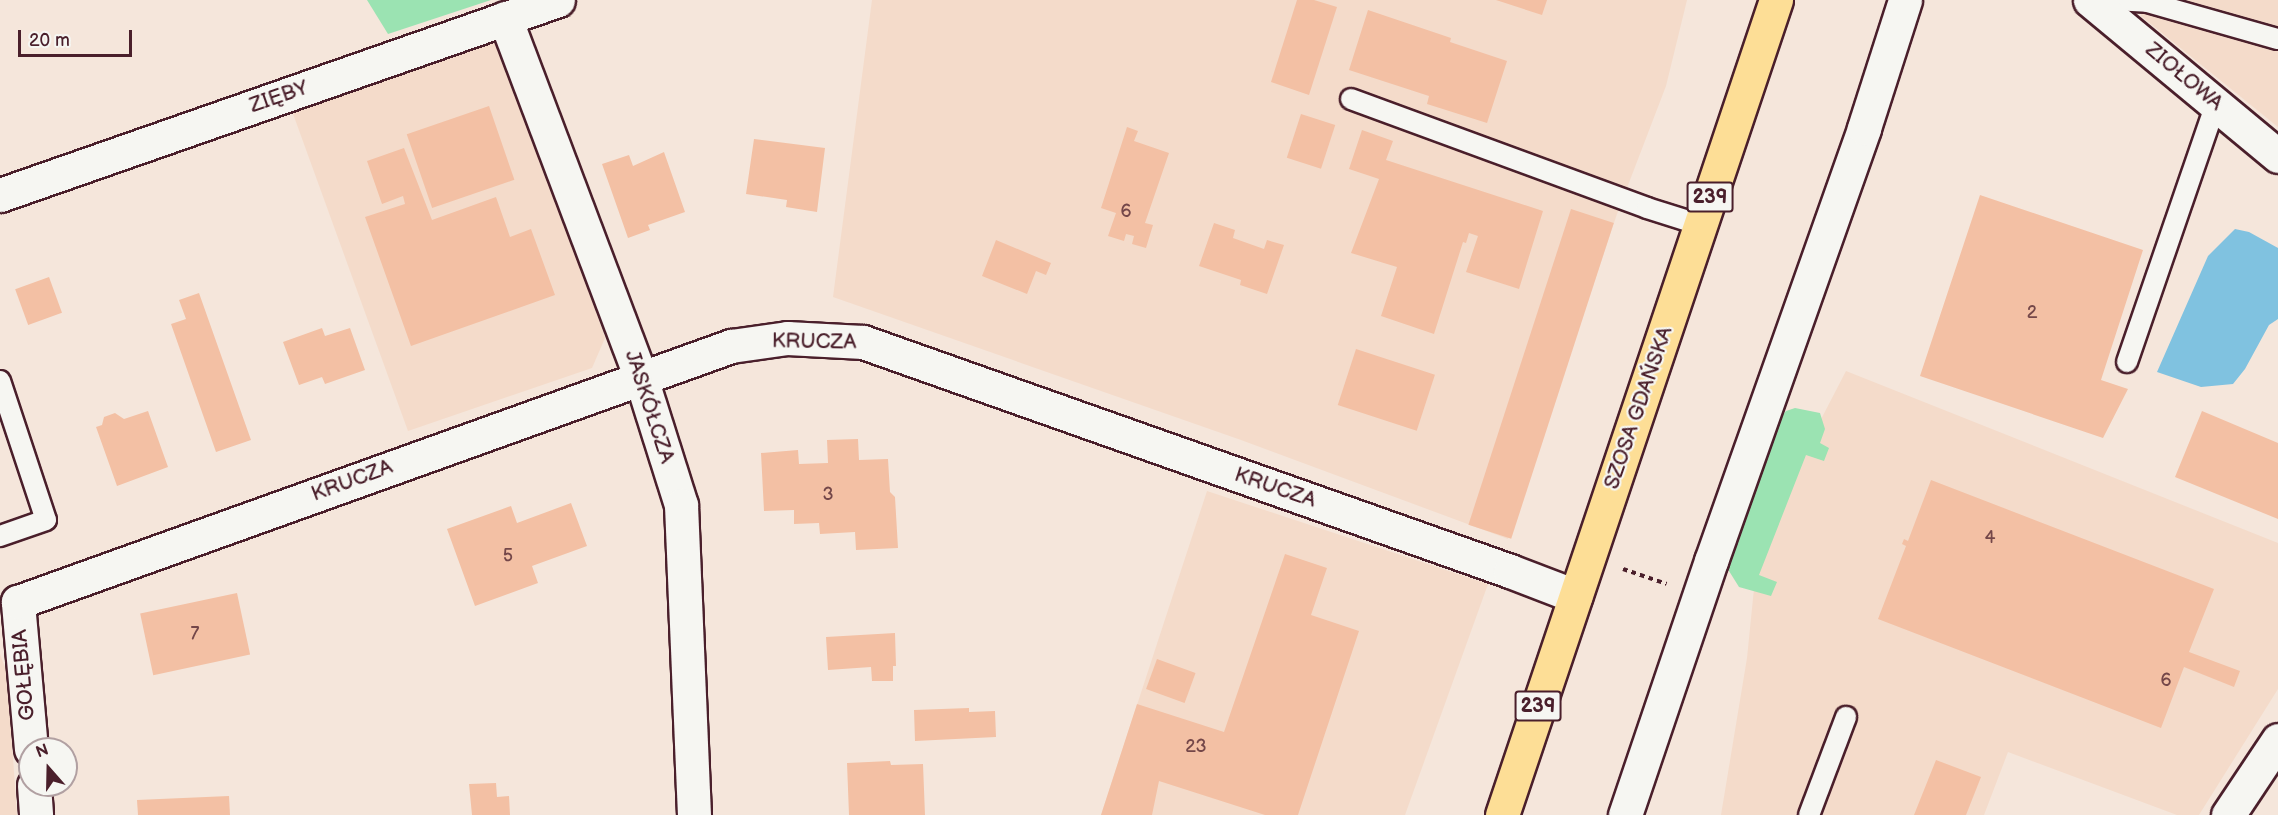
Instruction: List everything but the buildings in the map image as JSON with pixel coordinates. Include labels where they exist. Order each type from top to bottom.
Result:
[{"type":"main road","name":"SZOSA GDAŃSKA","points":[[1502,815],[1776,0]]},
{"type":"street","name":"ZIĘBY","points":[[0,195],[558,0]]},
{"type":"street","points":[[1625,815],[1711,561],[1860,139],[1905,0]]},
{"type":"street","name":"ZIOŁOWA","points":[[2090,0],[2278,156]]},
{"type":"street","name":"JASKÓŁCZA","points":[[506,18],[641,378],[681,505],[694,815]]},
{"type":"street","name":"KRUCZA","points":[[9,605],[731,346],[787,338],[863,342],[1499,567],[1575,597]]},
{"type":"street","name":"GOŁĘBIA","points":[[9,605],[29,737]]},
{"type":"street","points":[[2228,815],[2278,740]]},
{"type":"street","points":[[35,797],[36,815]]},
{"type":"lane","points":[[2113,0],[2162,3],[2278,39]]},
{"type":"lane","points":[[1352,99],[1647,208],[1701,225]]},
{"type":"lane","points":[[2127,362],[2216,104]]},
{"type":"lane","points":[[0,381],[46,520],[0,536]]},
{"type":"lane","points":[[1809,815],[1846,717]]},
{"type":"path","points":[[1635,573],[1648,578]]},
{"type":"shaded area","points":[[872,0],[1687,0],[1666,86],[1617,214],[1508,539],[1241,440],[833,297]]},
{"type":"shaded area","points":[[2142,0],[2278,0],[2278,127],[2141,16]]},
{"type":"shaded area","points":[[501,39],[605,338],[592,368],[408,431],[292,111]]},
{"type":"shaded area","points":[[1846,371],[2278,543],[2278,689],[2199,815],[2177,815],[2008,752],[1984,815],[1721,815],[1747,658],[1759,539]]},
{"type":"shaded area","points":[[1207,491],[1488,584],[1405,815],[1101,815]]},
{"type":"shaded area","points":[[0,654],[7,673],[17,815],[0,815]]},
{"type":"green space","points":[[367,0],[491,0],[388,34]]},
{"type":"green space","points":[[1795,408],[1820,413],[1825,429],[1820,443],[1829,448],[1824,461],[1806,455],[1759,575],[1777,582],[1771,596],[1739,587],[1729,571],[1728,558],[1777,422],[1786,411]]},
{"type":"water","points":[[2235,229],[2249,232],[2278,248],[2278,319],[2269,325],[2245,369],[2233,384],[2201,387],[2157,372],[2208,256]]}]
